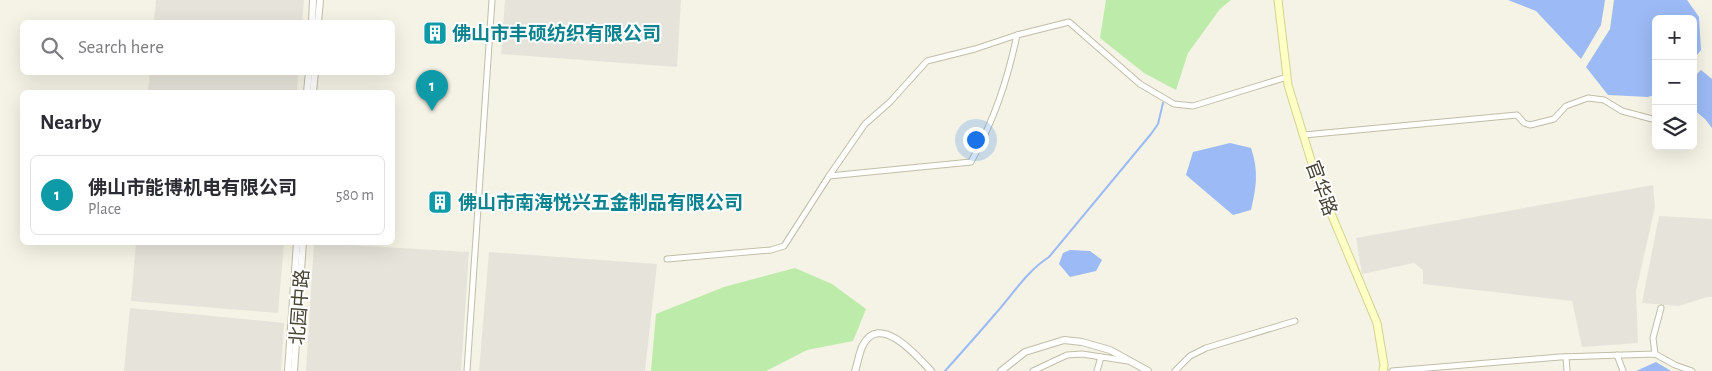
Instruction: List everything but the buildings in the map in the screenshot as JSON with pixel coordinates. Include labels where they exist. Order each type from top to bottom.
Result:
[{"type":"main road","name":"官华路","points":[[1278,0],[1288,78],[1304,135],[1317,180],[1377,324],[1384,365],[1383,371]]},
{"type":"street","points":[[312,20],[314,0]]},
{"type":"street","points":[[318,20],[320,0]]},
{"type":"street","points":[[467,371],[492,0]]},
{"type":"street","points":[[667,259],[772,250],[784,246],[864,124],[890,102],[927,61],[1069,22],[1140,84],[1174,104],[1193,106],[1288,78]]},
{"type":"street","points":[[829,176],[972,162],[984,139],[1001,97],[1017,35]]},
{"type":"street","points":[[307,90],[309,75]]},
{"type":"street","points":[[313,90],[315,75]]},
{"type":"street","points":[[1304,135],[1517,115],[1524,123],[1530,125],[1554,119],[1566,106],[1588,98],[1604,100],[1622,110],[1652,119]]},
{"type":"street","name":"北园中路","points":[[288,371],[297,245]]},
{"type":"street","name":"北园中路","points":[[294,371],[303,245]]},
{"type":"street","points":[[1655,354],[1653,338],[1661,308]]},
{"type":"street","points":[[1175,371],[1190,356],[1206,348],[1295,321]]},
{"type":"street","points":[[855,371],[864,344],[872,335],[882,333],[902,342],[932,371]]},
{"type":"street","points":[[1001,371],[1025,352],[1064,340],[1082,342],[1110,350],[1148,371]]},
{"type":"street","points":[[1033,371],[1067,355],[1082,354],[1131,362]]},
{"type":"street","points":[[1392,371],[1566,357],[1655,354],[1675,365],[1692,371]]},
{"type":"street","points":[[1617,355],[1623,371]]},
{"type":"street","points":[[1097,371],[1100,357]]},
{"type":"street","points":[[1566,357],[1567,371]]},
{"type":"shaded area","points":[[156,0],[304,0],[302,20],[154,20]]},
{"type":"shaded area","points":[[505,0],[681,0],[677,67],[501,54]]},
{"type":"shaded area","points":[[150,75],[298,75],[297,90],[148,90]]},
{"type":"shaded area","points":[[1653,185],[1655,207],[1636,291],[1638,343],[1582,347],[1572,301],[1423,284],[1423,270],[1414,263],[1362,274],[1356,238]]},
{"type":"shaded area","points":[[1659,216],[1712,219],[1712,297],[1679,306],[1642,303]]},
{"type":"shaded area","points":[[136,245],[284,245],[278,313],[131,301]]},
{"type":"shaded area","points":[[314,245],[348,245],[469,252],[461,371],[306,371]]},
{"type":"shaded area","points":[[489,252],[657,264],[645,371],[479,371]]},
{"type":"shaded area","points":[[130,308],[284,323],[281,371],[124,371]]},
{"type":"green space","points":[[1106,0],[1231,0],[1220,9],[1188,53],[1176,90],[1144,73],[1100,38]]},
{"type":"green space","points":[[795,268],[832,284],[866,309],[853,341],[807,350],[766,371],[651,371],[656,314],[724,287]]},
{"type":"water","points":[[1508,0],[1605,0],[1601,25],[1581,59],[1536,11]]},
{"type":"water","points":[[1614,0],[1687,0],[1699,17],[1701,50],[1697,55],[1697,15],[1652,15],[1652,96],[1648,97],[1608,95],[1586,67],[1610,29]]},
{"type":"water","points":[[1701,70],[1712,79],[1712,128],[1697,112],[1697,74]]},
{"type":"water","points":[[1230,143],[1251,148],[1256,172],[1251,210],[1233,215],[1186,175],[1193,152]]},
{"type":"water","points":[[1070,250],[1090,251],[1102,260],[1096,271],[1070,277],[1059,264],[1063,253]]},
{"type":"water","points":[[1656,362],[1671,371],[1636,371]]},
{"type":"waterway","points":[[945,371],[1027,276],[1049,257],[1151,134],[1158,124],[1163,103]]},
{"type":"place","name":"佛山市丰硕纺织有限公司","points":[[435,33]]},
{"type":"place","name":"佛山市能博机电有限公司","points":[[432,111]]},
{"type":"place","name":"佛山市南海悦兴五金制品有限公司","points":[[440,202]]}]
